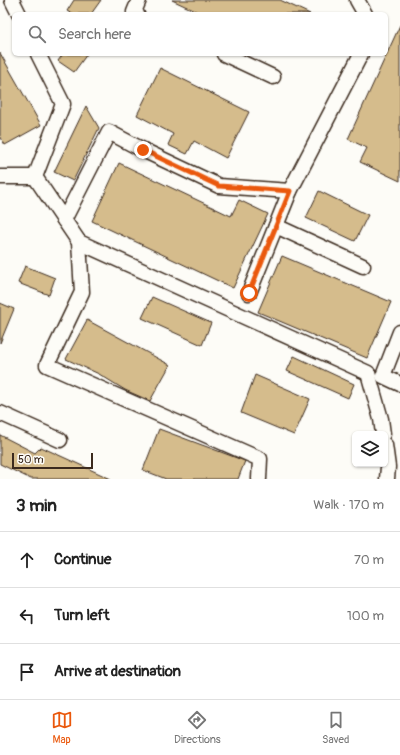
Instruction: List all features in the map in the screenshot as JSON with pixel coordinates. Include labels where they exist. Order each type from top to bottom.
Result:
[{"type":"lane","points":[[12,0],[18,12]]},
{"type":"lane","points":[[134,12],[139,0]]},
{"type":"lane","points":[[357,0],[364,12]]},
{"type":"lane","points":[[34,177],[62,104],[39,56]]},
{"type":"lane","points":[[228,56],[273,77]]},
{"type":"lane","points":[[249,293],[290,191],[360,56]]},
{"type":"lane","points":[[64,220],[109,132],[219,186],[290,191]]},
{"type":"lane","points":[[0,177],[34,177]]},
{"type":"lane","points":[[34,177],[79,242],[82,292],[47,365],[260,459],[259,479]]},
{"type":"lane","points":[[276,226],[363,266]]},
{"type":"lane","points":[[79,242],[368,373],[381,419],[383,431]]},
{"type":"lane","points":[[400,332],[383,376],[400,384]]},
{"type":"lane","points":[[0,413],[60,440]]},
{"type":"lane","points":[[387,479],[388,467]]},
{"type":"building","points":[[74,0],[101,0],[92,12],[67,11]]},
{"type":"building","points":[[172,0],[280,0],[306,12],[198,12]]},
{"type":"building","points":[[400,25],[400,181],[360,162],[367,148],[348,139],[386,56],[388,56],[388,51]]},
{"type":"building","points":[[0,53],[41,125],[5,145],[0,136]]},
{"type":"building","points":[[62,56],[86,56],[74,72],[58,61]]},
{"type":"building","points":[[160,68],[249,112],[226,158],[194,141],[187,154],[168,145],[173,134],[137,115]]},
{"type":"building","points":[[86,106],[99,128],[73,181],[54,172]]},
{"type":"building","points":[[119,163],[231,216],[239,200],[268,214],[233,288],[92,221]]},
{"type":"building","points":[[319,191],[368,215],[355,241],[306,218]]},
{"type":"building","points":[[282,256],[391,302],[367,358],[258,312]]},
{"type":"building","points":[[25,266],[55,278],[49,295],[18,283]]},
{"type":"building","points":[[152,297],[211,323],[202,345],[142,318]]},
{"type":"building","points":[[0,303],[14,309],[0,343]]},
{"type":"building","points":[[87,320],[170,365],[150,401],[125,390],[99,374],[66,359]]},
{"type":"building","points":[[294,356],[354,384],[348,398],[287,371]]},
{"type":"building","points":[[255,375],[310,399],[294,435],[241,413]]},
{"type":"building","points":[[159,429],[245,461],[238,479],[166,479],[143,470]]},
{"type":"building","points":[[0,435],[35,453],[41,447],[111,479],[31,479],[0,464]]},
{"type":"route","points":[[143,150],[219,186],[290,191],[249,293]]}]
